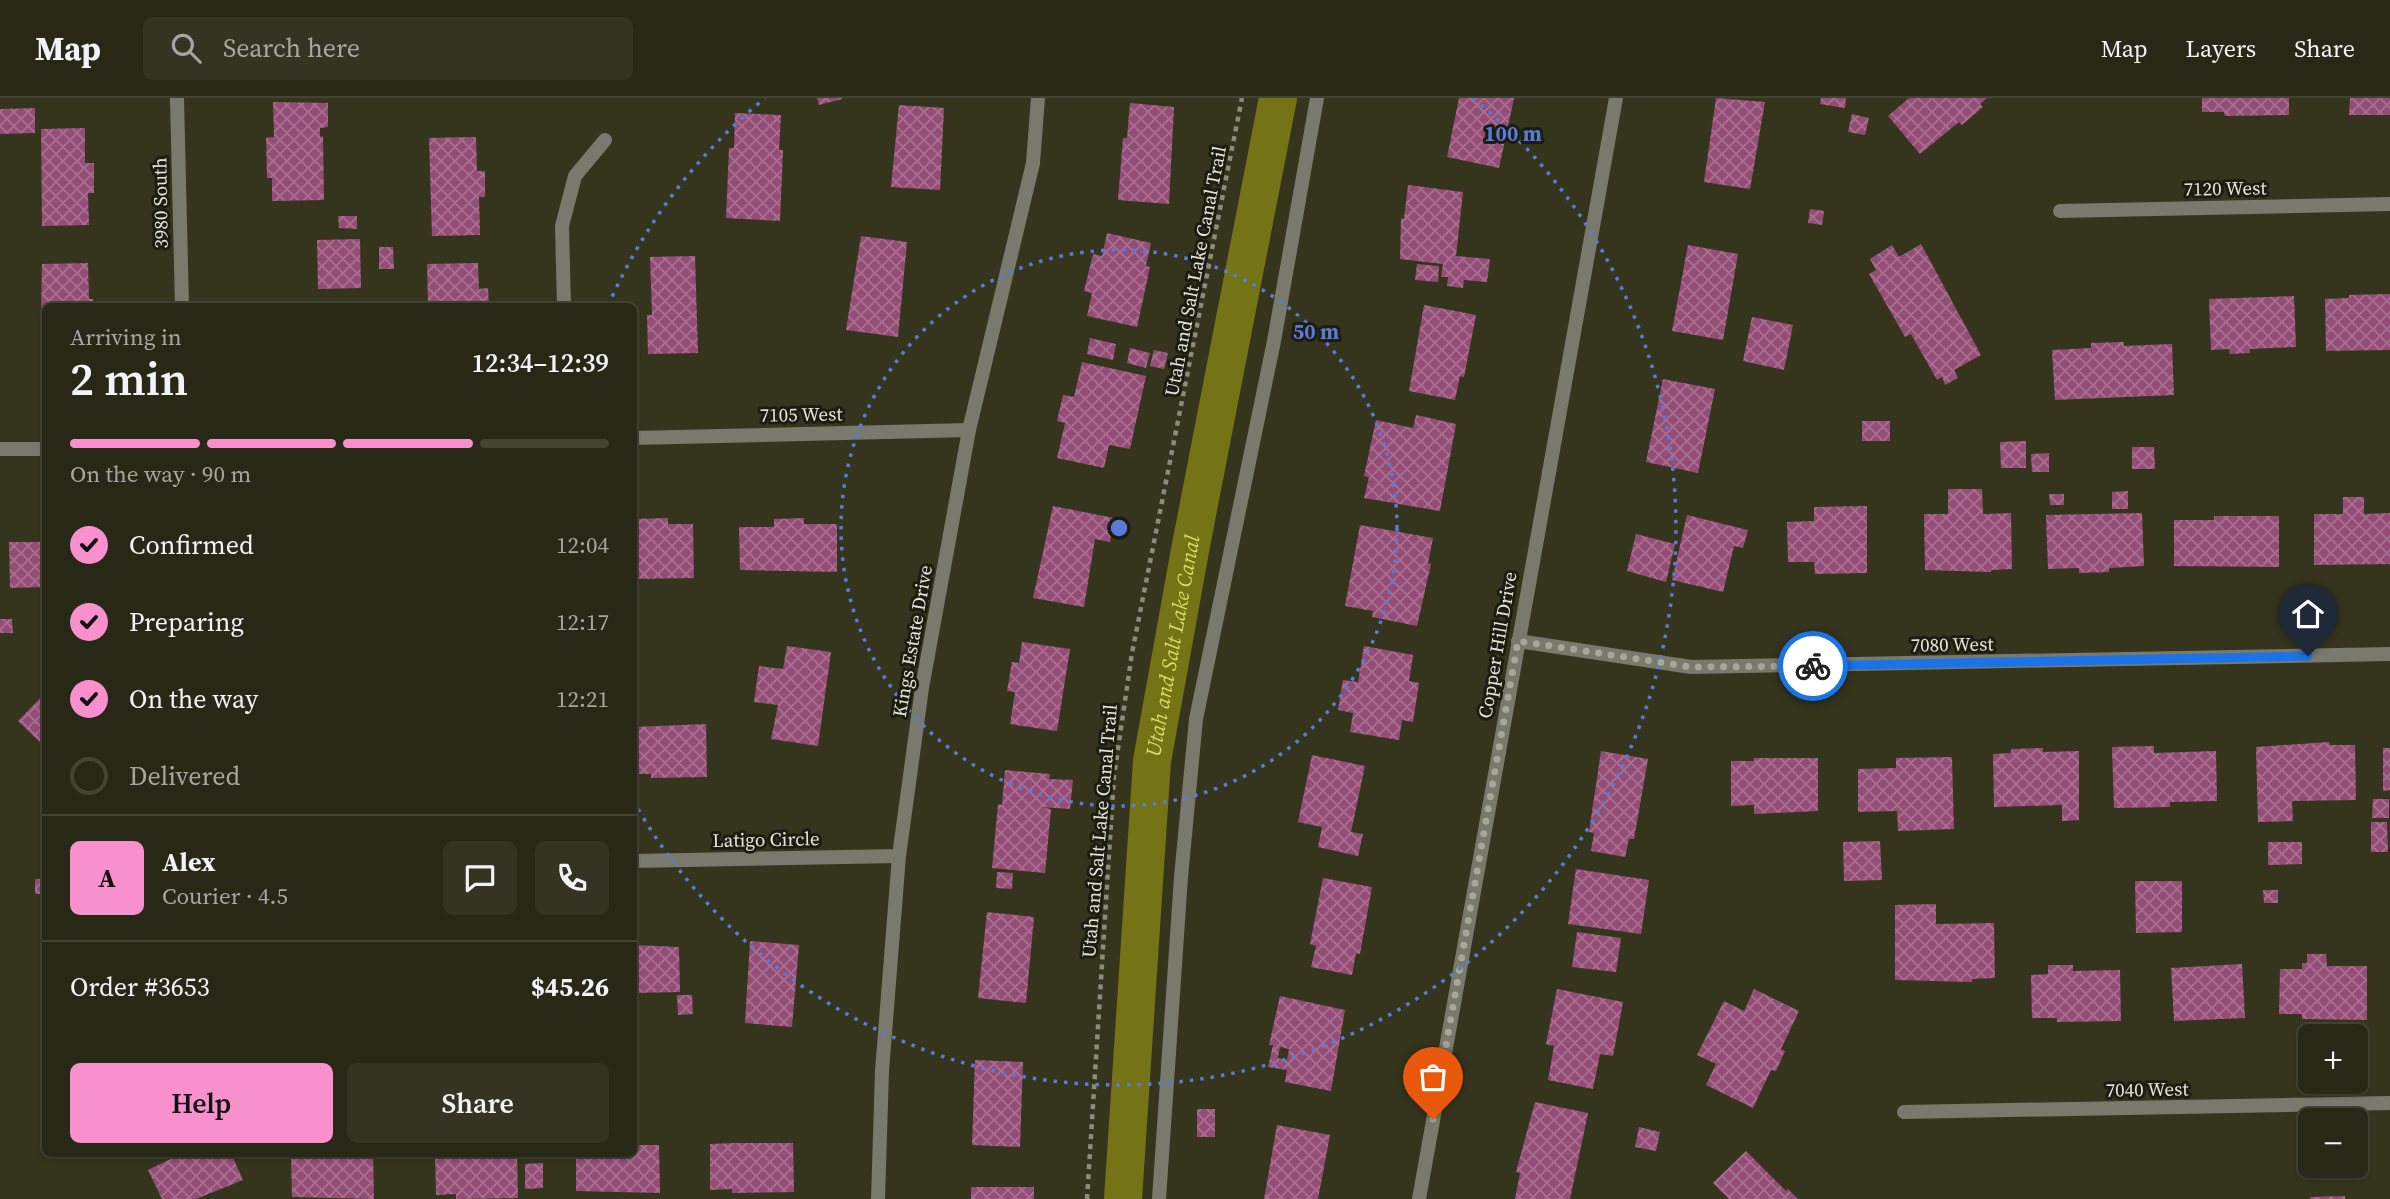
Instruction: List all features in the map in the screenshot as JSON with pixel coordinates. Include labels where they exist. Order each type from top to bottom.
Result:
[{"type":"street","name":"3980 South","points":[[177,98],[182,303]]},
{"type":"street","name":"Kings Estate Drive","points":[[878,1199],[882,1071],[899,856],[922,688],[969,430],[1032,163],[1038,98]]},
{"type":"street","points":[[1159,1199],[1179,903],[1196,719],[1274,341],[1317,98]]},
{"type":"street","name":"Copper Hill Drive","points":[[1419,1199],[1616,98]]},
{"type":"street","points":[[564,303],[562,226],[575,176],[606,139]]},
{"type":"street","name":"7120 West","points":[[2060,211],[2390,204]]},
{"type":"street","name":"7105 West","points":[[637,438],[969,430]]},
{"type":"street","points":[[0,449],[42,449]]},
{"type":"street","name":"7080 West","points":[[1518,641],[1691,667],[2390,654]]},
{"type":"street","name":"Latigo Circle","points":[[637,861],[899,856]]},
{"type":"street","name":"7040 West","points":[[1904,1112],[2390,1103]]},
{"type":"path","name":"Utah and Salt Lake Canal Trail","points":[[1087,1199],[1114,776],[1132,653],[1242,98]]},
{"type":"building","points":[[817,98],[842,98],[842,99],[819,105]]},
{"type":"building","points":[[1459,98],[1514,98],[1499,168],[1447,157]]},
{"type":"building","points":[[1716,98],[1765,102],[1750,189],[1704,182]]},
{"type":"building","points":[[1821,98],[1846,98],[1845,108],[1820,104]]},
{"type":"building","points":[[1909,98],[1987,98],[1980,104],[1983,107],[1962,125],[1959,122],[1920,154],[1888,116]]},
{"type":"building","points":[[2202,98],[2289,98],[2289,115],[2225,116],[2224,112],[2202,112]]},
{"type":"building","points":[[2350,98],[2390,98],[2390,115],[2349,115]]},
{"type":"building","points":[[273,102],[328,103],[328,127],[320,128],[320,137],[323,136],[324,200],[272,201],[272,178],[267,178],[266,138],[274,137]]},
{"type":"building","points":[[1130,103],[1174,107],[1169,204],[1118,200],[1123,138],[1127,138]]},
{"type":"building","points":[[899,105],[944,108],[940,190],[891,187]]},
{"type":"building","points":[[35,108],[35,133],[0,134],[0,109]]},
{"type":"building","points":[[735,113],[781,115],[779,150],[783,150],[780,221],[726,218],[729,148],[734,148]]},
{"type":"building","points":[[1852,114],[1869,118],[1865,135],[1848,132]]},
{"type":"building","points":[[85,128],[85,163],[94,163],[94,193],[88,193],[89,225],[42,226],[41,129]]},
{"type":"building","points":[[476,137],[477,171],[485,171],[485,197],[479,197],[480,235],[432,236],[429,138]]},
{"type":"building","points":[[1408,185],[1463,192],[1456,256],[1490,259],[1487,282],[1464,280],[1463,288],[1447,286],[1448,277],[1441,277],[1443,264],[1400,259],[1401,218],[1404,219]]},
{"type":"building","points":[[1810,209],[1824,211],[1822,225],[1808,223]]},
{"type":"building","points":[[338,216],[357,216],[357,229],[339,228]]},
{"type":"building","points":[[1107,233],[1151,243],[1146,266],[1150,267],[1137,327],[1087,316],[1092,293],[1084,291],[1093,254],[1102,256]]},
{"type":"building","points":[[861,236],[907,242],[898,337],[846,330]]},
{"type":"building","points":[[360,239],[361,288],[318,289],[317,240]]},
{"type":"building","points":[[1921,244],[1981,355],[1954,370],[1958,378],[1945,385],[1942,377],[1937,380],[1911,334],[1905,337],[1869,274],[1876,270],[1870,259],[1892,245],[1899,257]]},
{"type":"building","points":[[1688,245],[1738,254],[1723,340],[1672,331]]},
{"type":"building","points":[[379,247],[393,247],[394,269],[379,269]]},
{"type":"building","points":[[695,256],[698,353],[648,354],[647,315],[652,315],[650,257]]},
{"type":"building","points":[[88,263],[89,299],[93,299],[93,303],[42,303],[40,361],[42,264]]},
{"type":"building","points":[[478,263],[479,289],[488,288],[489,303],[428,303],[427,264]]},
{"type":"building","points":[[1417,264],[1439,266],[1438,282],[1415,280]]},
{"type":"building","points":[[2390,294],[2390,350],[2326,351],[2325,299],[2349,298],[2349,295]]},
{"type":"building","points":[[2294,296],[2296,347],[2250,349],[2250,353],[2230,354],[2229,349],[2211,350],[2209,299]]},
{"type":"building","points":[[1424,305],[1476,315],[1464,377],[1460,376],[1455,400],[1409,391]]},
{"type":"building","points":[[1752,317],[1793,325],[1784,370],[1743,361]]},
{"type":"building","points":[[1090,338],[1116,344],[1113,360],[1087,354]]},
{"type":"building","points":[[2124,342],[2124,346],[2172,344],[2174,395],[2055,400],[2052,350],[2091,348],[2091,343]]},
{"type":"building","points":[[1130,348],[1150,353],[1146,368],[1127,363]]},
{"type":"building","points":[[1154,350],[1168,353],[1164,369],[1150,366]]},
{"type":"building","points":[[1082,362],[1146,376],[1130,449],[1109,445],[1104,468],[1057,458],[1065,423],[1057,421],[1063,395],[1074,397]]},
{"type":"building","points":[[1663,379],[1715,389],[1698,473],[1646,462]]},
{"type":"building","points":[[1416,415],[1456,424],[1440,511],[1364,498],[1369,477],[1364,476],[1376,420],[1413,428]]},
{"type":"building","points":[[1862,421],[1890,421],[1890,441],[1862,441]]},
{"type":"building","points":[[2026,441],[2026,468],[2001,468],[2000,442]]},
{"type":"building","points":[[2132,447],[2154,447],[2155,469],[2132,469]]},
{"type":"building","points":[[2049,453],[2049,472],[2032,472],[2031,454]]},
{"type":"building","points":[[1948,489],[1982,489],[1983,514],[2011,513],[2012,569],[1991,572],[1925,570],[1924,514],[1948,514]]},
{"type":"building","points":[[2128,491],[2128,509],[2112,509],[2112,492]]},
{"type":"building","points":[[2049,494],[2064,494],[2064,505],[2050,505]]},
{"type":"building","points":[[2343,497],[2364,497],[2364,514],[2390,513],[2390,564],[2314,565],[2314,514],[2343,514]]},
{"type":"building","points":[[1053,506],[1114,518],[1110,542],[1095,539],[1084,607],[1033,598]]},
{"type":"building","points":[[1867,506],[1867,573],[1815,574],[1814,562],[1788,562],[1787,522],[1814,521],[1814,507]]},
{"type":"building","points":[[2142,513],[2144,566],[2109,568],[2109,572],[2079,573],[2079,568],[2048,569],[2046,515]]},
{"type":"building","points":[[1687,515],[1748,530],[1743,548],[1734,546],[1723,592],[1672,580]]},
{"type":"building","points":[[2214,516],[2279,516],[2279,567],[2174,566],[2174,520],[2214,520]]},
{"type":"building","points":[[668,518],[668,524],[693,524],[694,578],[637,579],[637,519]]},
{"type":"building","points":[[804,518],[804,524],[837,524],[837,572],[740,570],[739,527],[774,527],[774,519]]},
{"type":"building","points":[[1360,525],[1433,538],[1428,563],[1431,564],[1417,626],[1372,617],[1373,611],[1345,606]]},
{"type":"building","points":[[1636,534],[1675,544],[1666,582],[1627,571]]},
{"type":"building","points":[[9,542],[42,542],[42,587],[10,588]]},
{"type":"building","points":[[0,619],[12,619],[13,633],[0,633]]},
{"type":"building","points":[[1022,642],[1070,649],[1057,731],[1010,724],[1015,692],[1007,691],[1012,662],[1019,663]]},
{"type":"building","points":[[787,646],[831,652],[818,746],[771,739],[778,705],[754,702],[759,666],[783,669]]},
{"type":"building","points":[[1364,646],[1413,655],[1409,681],[1419,683],[1413,722],[1402,720],[1399,740],[1350,732],[1353,713],[1338,710],[1343,680],[1358,682]]},
{"type":"building","points":[[42,696],[42,744],[18,721]]},
{"type":"building","points":[[706,724],[707,777],[651,778],[651,774],[637,774],[637,727]]},
{"type":"building","points":[[2329,742],[2330,745],[2355,745],[2356,800],[2292,801],[2293,821],[2258,822],[2256,747]]},
{"type":"building","points":[[2154,746],[2154,753],[2216,751],[2217,801],[2170,802],[2170,807],[2114,808],[2112,747]]},
{"type":"building","points":[[2043,748],[2043,752],[2079,751],[2079,820],[2062,821],[2062,805],[1994,807],[1993,754],[2011,753],[2011,749]]},
{"type":"building","points":[[2383,748],[2390,748],[2390,790],[2383,791]]},
{"type":"building","points":[[1601,751],[1648,759],[1634,839],[1629,839],[1625,857],[1591,851],[1594,833],[1589,832]]},
{"type":"building","points":[[1312,755],[1365,766],[1351,832],[1363,834],[1358,856],[1318,847],[1322,827],[1298,822]]},
{"type":"building","points":[[1952,757],[1954,829],[1898,831],[1897,811],[1858,812],[1858,769],[1896,768],[1896,758]]},
{"type":"building","points":[[1754,758],[1818,758],[1818,811],[1754,814],[1754,805],[1731,806],[1731,761],[1754,761]]},
{"type":"building","points":[[1005,770],[1050,774],[1049,779],[1073,780],[1070,809],[1040,807],[1051,809],[1045,873],[992,868],[998,804],[1002,805]]},
{"type":"building","points":[[2373,799],[2389,799],[2389,818],[2372,818]]},
{"type":"building","points":[[2371,822],[2387,822],[2388,852],[2371,852]]},
{"type":"building","points":[[1880,841],[1882,880],[1844,881],[1843,842]]},
{"type":"building","points":[[2268,842],[2302,842],[2302,864],[2268,865]]},
{"type":"building","points":[[1576,869],[1649,880],[1641,934],[1568,924]]},
{"type":"building","points":[[997,872],[1013,873],[1012,889],[996,888]]},
{"type":"building","points":[[1323,878],[1372,887],[1360,954],[1356,953],[1352,975],[1311,967],[1316,946],[1310,944]]},
{"type":"building","points":[[35,879],[42,879],[42,894],[35,894]]},
{"type":"building","points":[[2135,881],[2182,881],[2182,932],[2136,933]]},
{"type":"building","points":[[2263,890],[2278,890],[2278,903],[2264,903]]},
{"type":"building","points":[[1936,904],[1936,924],[1994,923],[1995,978],[1972,979],[1972,982],[1895,980],[1895,905]]},
{"type":"building","points":[[987,912],[1034,917],[1026,1003],[978,998]]},
{"type":"building","points":[[1577,932],[1621,938],[1616,972],[1572,967]]},
{"type":"building","points":[[750,941],[799,945],[792,1027],[745,1023]]},
{"type":"building","points":[[637,945],[679,947],[680,992],[637,993]]},
{"type":"building","points":[[2307,954],[2326,954],[2327,966],[2367,966],[2367,1020],[2302,1019],[2302,1014],[2279,1014],[2280,969],[2302,969],[2302,963],[2307,963]]},
{"type":"building","points":[[2242,964],[2245,1018],[2174,1021],[2171,968]]},
{"type":"building","points":[[2048,965],[2073,965],[2073,971],[2120,970],[2121,1021],[2057,1022],[2057,1018],[2032,1018],[2031,975],[2048,974]]},
{"type":"building","points":[[1557,989],[1623,1002],[1613,1056],[1600,1054],[1593,1089],[1548,1080],[1554,1046],[1546,1044]]},
{"type":"building","points":[[1754,989],[1799,1011],[1781,1049],[1785,1051],[1776,1071],[1771,1070],[1753,1108],[1706,1085],[1716,1064],[1697,1055],[1724,1001],[1744,1011]]},
{"type":"building","points":[[677,995],[692,995],[693,1014],[678,1015]]},
{"type":"building","points":[[1280,996],[1345,1010],[1331,1091],[1285,1082],[1287,1070],[1268,1067],[1273,1045],[1269,1045]],"holes":[[[1280,1047],[1289,1049],[1287,1060],[1278,1058]]]},
{"type":"building","points":[[975,1060],[1023,1062],[1020,1147],[972,1145]]},
{"type":"building","points":[[1535,1102],[1588,1113],[1570,1199],[1515,1199],[1520,1173],[1516,1172]]},
{"type":"building","points":[[1197,1109],[1215,1109],[1215,1137],[1197,1137]]},
{"type":"building","points":[[1277,1125],[1330,1135],[1318,1199],[1264,1199]]},
{"type":"building","points":[[1639,1127],[1660,1132],[1656,1151],[1635,1147]]},
{"type":"building","points":[[793,1143],[794,1192],[732,1193],[732,1189],[710,1190],[710,1144]]},
{"type":"building","points":[[637,1145],[659,1145],[660,1193],[576,1191],[576,1157],[637,1157]]},
{"type":"building","points":[[1746,1151],[1786,1191],[1788,1189],[1798,1199],[1729,1199],[1713,1183]]},
{"type":"building","points":[[175,1157],[233,1157],[243,1180],[196,1199],[162,1199],[148,1170]]},
{"type":"building","points":[[291,1157],[373,1157],[374,1199],[292,1197]]},
{"type":"building","points":[[435,1157],[517,1157],[518,1198],[456,1199],[456,1194],[436,1195]]},
{"type":"building","points":[[543,1163],[543,1188],[525,1189],[525,1164]]},
{"type":"building","points":[[971,1187],[1034,1187],[1034,1199],[971,1199]]},
{"type":"building","points":[[2345,1196],[2345,1199],[2310,1197]]},
{"type":"waterway","name":"Utah and Salt Lake Canal","points":[[1123,1199],[1152,761],[1278,98]]},
{"type":"way so far","points":[[1433,1119],[1518,641],[1691,667],[1813,666]]},
{"type":"route","points":[[1813,666],[2308,656]]}]
